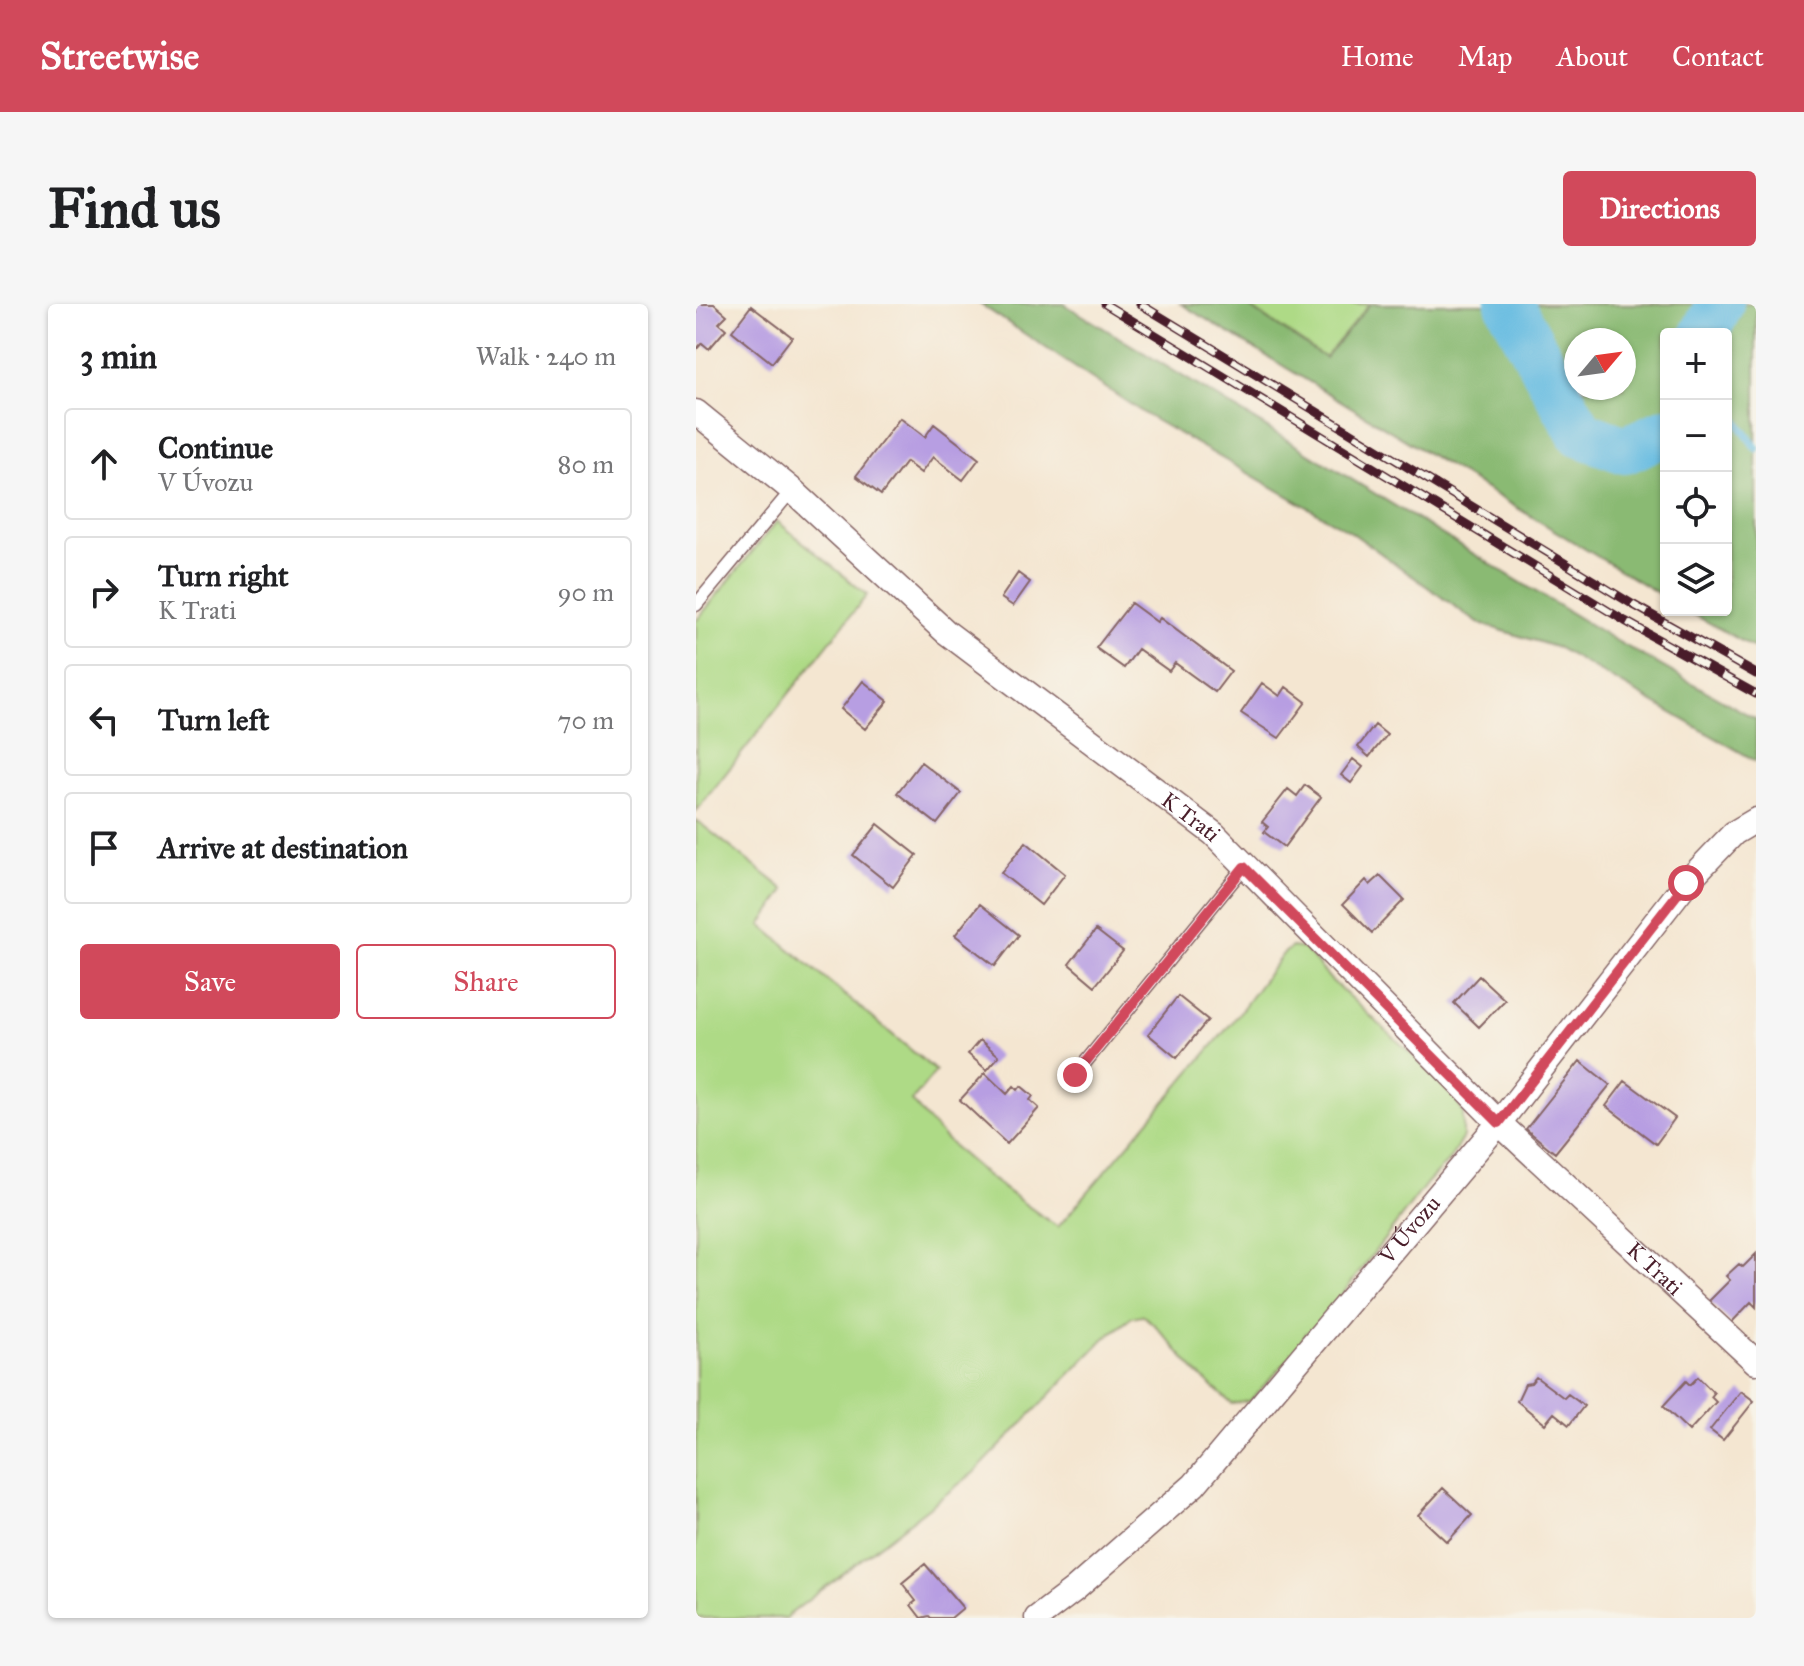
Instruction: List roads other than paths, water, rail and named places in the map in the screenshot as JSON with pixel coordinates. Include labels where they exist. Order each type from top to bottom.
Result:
[{"type":"street","name":"K Trati","points":[[696,412],[792,490],[946,632],[1214,834],[1499,1123],[1756,1362]]},
{"type":"street","name":"V Úvozu","points":[[1037,1618],[1074,1590],[1194,1485],[1499,1123],[1686,883],[1734,833],[1756,820]]},
{"type":"lane","points":[[696,605],[792,490]]},
{"type":"lane","points":[[1075,1075],[1244,867]]},
{"type":"waterway","points":[[1509,304],[1581,434],[1625,450],[1660,435]]},
{"type":"waterway","points":[[1707,328],[1720,304]]},
{"type":"waterway","points":[[1732,414],[1756,448]]},
{"type":"railway","points":[[1105,304],[1625,621],[1756,694]]},
{"type":"railway","points":[[1140,304],[1632,604],[1756,674]]}]
